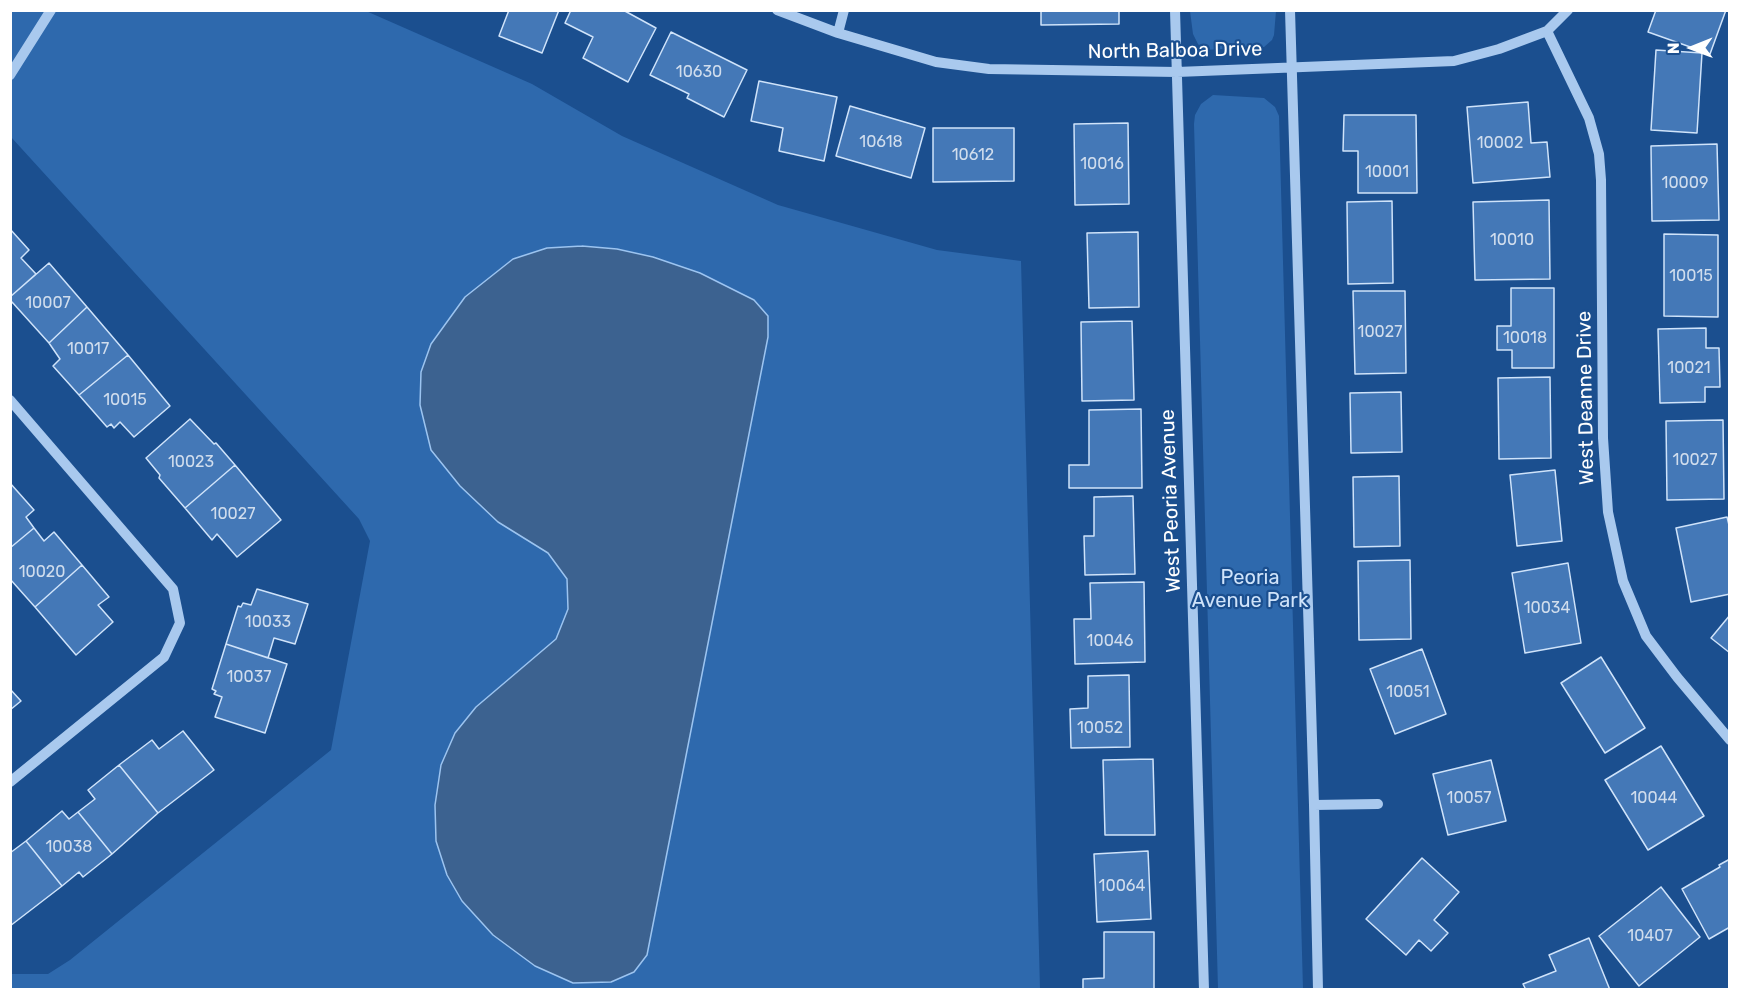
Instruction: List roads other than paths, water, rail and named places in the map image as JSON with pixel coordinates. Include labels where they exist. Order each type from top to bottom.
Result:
[{"type":"street","points":[[10,75],[51,10]]},
{"type":"street","name":"North Balboa Drive","points":[[777,10],[838,33],[936,62],[988,69],[1177,72],[1454,61],[1499,49],[1547,31],[1568,10]]},
{"type":"street","points":[[838,33],[844,10]]},
{"type":"street","name":"West Peoria Avenue","points":[[1175,10],[1204,990]]},
{"type":"street","points":[[1290,10],[1318,990]]},
{"type":"street","name":"West Deanne Drive","points":[[1547,31],[1589,118],[1599,154],[1603,438],[1608,512],[1623,581],[1646,636],[1730,740]]},
{"type":"street","points":[[10,400],[173,589],[180,623],[164,657],[10,782]]},
{"type":"street","points":[[1314,805],[1378,804]]},
{"type":"park label","name":"Peoria Avenue Park","points":[[1250,590]]}]
